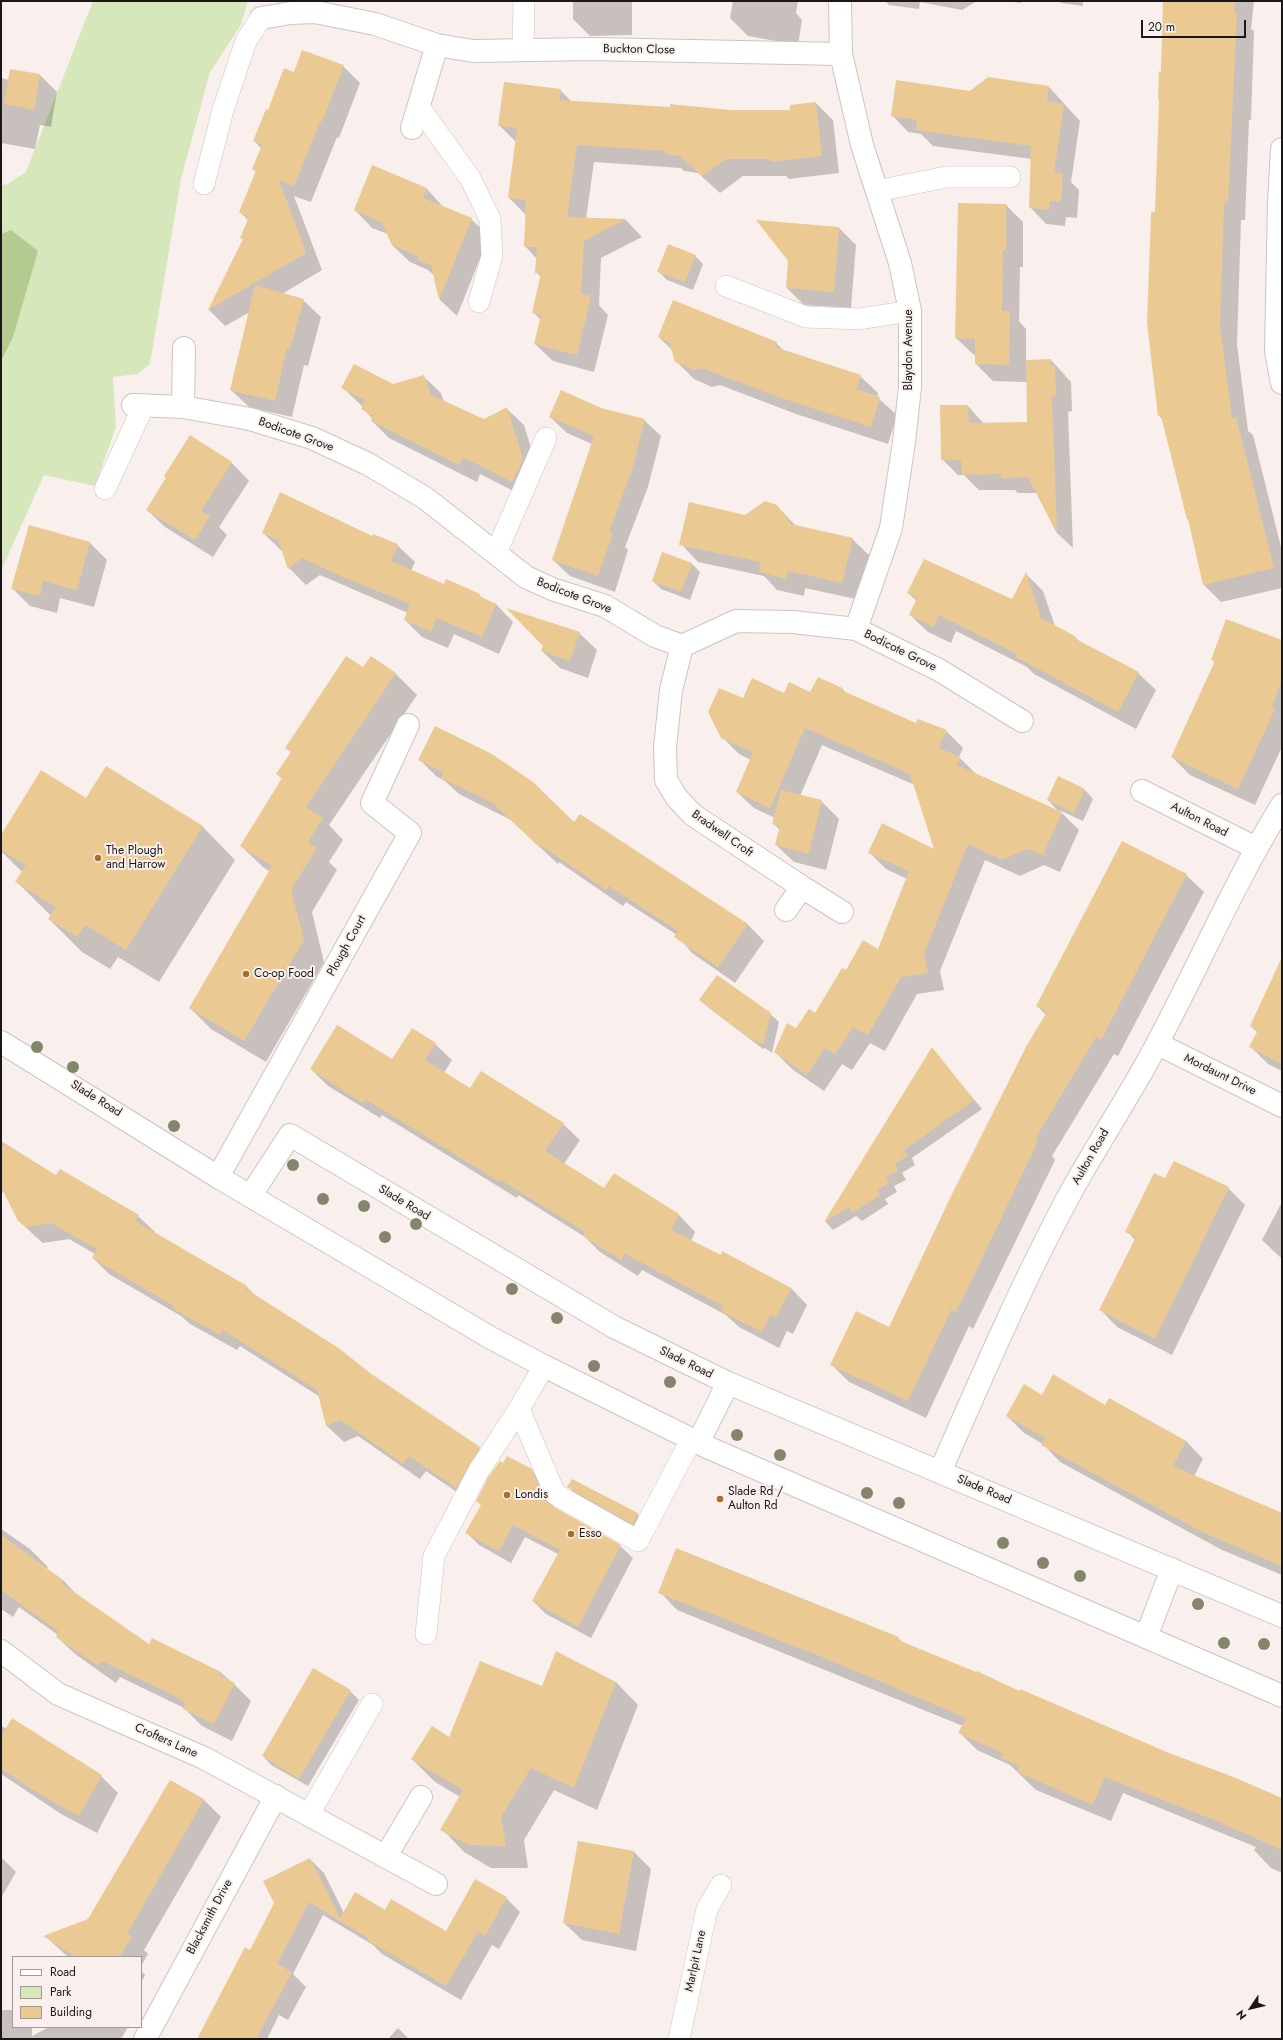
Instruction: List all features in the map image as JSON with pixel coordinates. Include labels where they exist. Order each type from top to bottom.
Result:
[{"type":"street","name":"Blaydon Avenue","points":[[840,1],[841,54],[862,145],[900,263],[910,311],[910,387],[904,442],[890,528],[856,629]]},
{"type":"street","name":"Buckton Close","points":[[261,18],[291,13],[315,12],[375,24],[437,45],[473,51],[592,49],[841,54]]},
{"type":"street","points":[[412,128],[437,45]]},
{"type":"street","points":[[1282,149],[1279,202],[1279,350],[1282,383]]},
{"type":"street","points":[[183,407],[184,348]]},
{"type":"street","name":"Bodicote Grove","points":[[138,405],[183,407],[250,419],[312,438],[361,461],[425,498],[526,577],[552,589],[605,606],[655,636],[682,646],[736,621],[793,622],[856,629],[939,670],[1022,721]]},
{"type":"street","name":"Bradwell Croft","points":[[682,646],[671,690],[665,747],[666,780],[677,798],[693,816],[842,912]]},
{"type":"street","name":"Plough Court","points":[[218,1177],[410,833],[372,803],[408,726]]},
{"type":"street","name":"Aulton Road","points":[[1142,791],[1256,848]]},
{"type":"street","name":"Aulton Road","points":[[940,1472],[995,1347],[1063,1207],[1096,1146],[1158,1044],[1256,848],[1282,805]]},
{"type":"street","points":[[786,910],[802,887]]},
{"type":"street","name":"Slade Road","points":[[1,1042],[218,1177],[251,1195],[491,1338],[544,1366],[694,1441],[1282,1696]]},
{"type":"street","name":"Mordaunt Drive","points":[[1158,1044],[1282,1106]]},
{"type":"street","name":"Slade Road","points":[[251,1195],[290,1135],[614,1328],[728,1383],[1282,1616]]},
{"type":"street","points":[[694,1441],[728,1383]]},
{"type":"street","points":[[1146,1637],[1172,1569]]},
{"type":"street","name":"Crofters Lane","points":[[1,1651],[58,1694],[204,1758],[310,1814],[436,1884]]},
{"type":"street","name":"Blacksmith Drive","points":[[145,2039],[276,1796]]},
{"type":"street","points":[[386,1856],[421,1797]]},
{"type":"lane","points":[[523,49],[524,1]]},
{"type":"lane","points":[[204,184],[223,110],[246,40],[261,18]]},
{"type":"lane","points":[[419,107],[470,178],[490,218],[492,256],[479,302]]},
{"type":"lane","points":[[877,191],[946,177],[1010,177]]},
{"type":"lane","points":[[726,286],[806,317],[859,319],[910,311]]},
{"type":"lane","points":[[105,489],[138,405]]},
{"type":"lane","points":[[496,554],[546,438]]},
{"type":"lane","points":[[426,1634],[434,1556],[478,1472],[520,1409],[544,1366]]},
{"type":"lane","points":[[520,1409],[555,1494],[638,1541],[694,1441]]},
{"type":"lane","points":[[310,1814],[372,1704]]},
{"type":"lane","name":"Marlpit Lane","points":[[679,2039],[707,1909],[721,1885]]},
{"type":"green space","points":[[93,1],[248,1],[241,25],[210,72],[181,179],[150,364],[137,374],[113,377],[116,427],[95,486],[44,475],[1,571],[1,184],[6,185],[26,172]]},
{"type":"green space","points":[[11,230],[38,251],[13,337],[1,361],[1,234]]},
{"type":"building","points":[[1163,1],[1235,1],[1234,13],[1237,13],[1228,203],[1224,203],[1220,326],[1232,418],[1236,417],[1274,568],[1203,585],[1188,519],[1161,416],[1158,416],[1147,323],[1151,212],[1155,212],[1159,71],[1161,72]]},
{"type":"building","points":[[302,50],[344,65],[322,122],[320,121],[294,186],[279,180],[306,253],[208,310],[243,239],[240,238],[249,217],[239,212],[256,171],[252,169],[262,145],[253,141],[266,109],[268,110],[284,68],[294,72]]},
{"type":"building","points":[[10,69],[40,74],[34,110],[4,104]]},
{"type":"building","points":[[988,77],[1049,86],[1047,101],[1064,104],[1054,173],[1063,173],[1061,202],[1050,201],[1049,210],[1029,208],[1031,146],[916,130],[917,120],[891,116],[896,80],[970,91]]},
{"type":"building","points":[[504,82],[561,89],[559,100],[670,107],[670,104],[730,110],[790,110],[790,105],[816,102],[822,156],[771,162],[770,159],[726,159],[702,176],[680,156],[666,154],[666,151],[577,145],[567,217],[626,219],[584,241],[581,294],[591,296],[577,355],[534,344],[541,315],[532,313],[541,273],[535,273],[537,247],[524,247],[526,200],[508,198],[517,128],[498,126]]},
{"type":"building","points":[[372,165],[427,188],[423,198],[472,218],[439,300],[431,265],[417,260],[418,256],[392,245],[381,222],[354,210]]},
{"type":"building","points":[[958,203],[1006,204],[1006,250],[1003,250],[1002,311],[1010,311],[1009,365],[975,364],[975,339],[955,338]]},
{"type":"building","points":[[756,220],[839,227],[834,292],[786,288],[788,261]]},
{"type":"building","points":[[668,244],[696,255],[685,282],[657,272]]},
{"type":"building","points":[[255,285],[304,299],[290,349],[287,348],[275,401],[230,390]]},
{"type":"building","points":[[673,300],[777,342],[775,347],[861,375],[856,389],[880,397],[871,427],[778,397],[702,368],[694,370],[675,362],[669,342],[658,337]]},
{"type":"building","points":[[1051,359],[1051,365],[1055,365],[1056,396],[1052,396],[1057,534],[1028,477],[1001,478],[1001,474],[962,475],[961,460],[941,460],[940,405],[968,405],[969,423],[1027,422],[1026,360]]},
{"type":"building","points":[[354,364],[393,384],[424,375],[431,395],[484,419],[507,407],[523,459],[512,482],[463,457],[459,465],[371,421],[373,416],[361,409],[365,400],[341,388]]},
{"type":"building","points":[[561,390],[601,408],[645,419],[632,470],[609,532],[613,533],[598,576],[552,560],[594,436],[549,417]]},
{"type":"building","points":[[190,435],[232,462],[201,511],[210,516],[195,540],[146,510],[166,478],[164,476]]},
{"type":"building","points":[[280,492],[372,536],[373,534],[398,544],[391,561],[444,584],[446,579],[480,594],[479,596],[496,604],[482,637],[437,618],[431,632],[404,620],[410,604],[345,578],[302,558],[288,569],[278,540],[262,533]]},
{"type":"building","points":[[765,501],[777,505],[791,524],[853,538],[842,583],[788,571],[786,579],[759,572],[761,562],[679,545],[689,502],[745,515]]},
{"type":"building","points":[[29,525],[90,542],[77,590],[43,581],[40,596],[11,589]]},
{"type":"building","points":[[662,552],[692,563],[681,592],[652,581]]},
{"type":"building","points":[[924,559],[1012,599],[1026,572],[1041,618],[1075,636],[1074,638],[1139,672],[1118,712],[1016,657],[1017,654],[939,615],[933,627],[909,615],[917,598],[907,593]]},
{"type":"building","points":[[506,608],[580,632],[570,661],[541,651],[543,646]]},
{"type":"building","points":[[1226,619],[1282,640],[1282,679],[1272,707],[1275,709],[1238,789],[1171,757],[1215,661],[1211,660]]},
{"type":"building","points":[[346,656],[363,667],[371,656],[396,673],[306,807],[323,818],[308,842],[317,848],[291,890],[304,940],[244,1041],[189,1008],[272,866],[240,846],[282,778],[276,774],[291,752],[285,748]]},
{"type":"building","points":[[818,677],[842,688],[841,690],[916,723],[918,719],[947,730],[939,748],[960,757],[957,765],[1062,812],[1043,855],[1027,849],[1002,860],[968,844],[924,954],[928,973],[901,977],[868,1035],[853,1027],[835,1054],[825,1048],[807,1075],[774,1052],[787,1023],[796,1028],[809,1009],[815,1013],[842,968],[846,970],[863,940],[878,949],[909,871],[868,853],[882,823],[934,849],[910,774],[805,728],[770,808],[736,792],[753,752],[721,738],[708,712],[719,688],[743,698],[752,678],[784,693],[789,682],[810,692]]},
{"type":"building","points":[[435,726],[492,754],[533,782],[574,822],[580,814],[748,924],[718,967],[674,937],[678,931],[609,886],[606,890],[542,846],[540,848],[493,803],[441,778],[443,772],[418,760]]},
{"type":"building","name":"The Plough and Harrow","points":[[106,766],[203,826],[126,950],[85,925],[77,937],[48,919],[56,907],[15,882],[26,865],[1,850],[1,835],[41,770],[86,798]]},
{"type":"building","points":[[1058,776],[1085,789],[1074,813],[1047,800]]},
{"type":"building","points":[[781,790],[822,800],[809,854],[775,845],[780,826],[772,824]]},
{"type":"building","points":[[1122,841],[1187,874],[1101,1040],[1096,1037],[1035,1139],[1038,1141],[976,1271],[956,1312],[951,1310],[908,1401],[830,1365],[856,1311],[889,1327],[952,1194],[1027,1045],[1047,1012],[1036,1006]]},
{"type":"building","points":[[1282,957],[1282,1064],[1249,1047],[1258,1030],[1250,1026]]},
{"type":"building","points":[[717,975],[771,1013],[763,1045],[756,1040],[755,1042],[699,1000]]},
{"type":"building","points":[[337,1025],[392,1059],[412,1028],[436,1043],[425,1060],[470,1088],[481,1071],[564,1123],[545,1151],[604,1188],[614,1173],[679,1214],[671,1230],[721,1255],[722,1251],[791,1288],[776,1318],[770,1315],[762,1332],[721,1311],[723,1306],[625,1254],[621,1260],[583,1236],[585,1232],[501,1180],[500,1182],[365,1099],[363,1103],[310,1069]]},
{"type":"building","points":[[932,1047],[974,1100],[904,1150],[907,1156],[895,1164],[898,1171],[886,1177],[889,1183],[878,1190],[880,1195],[852,1213],[849,1207],[824,1222]]},
{"type":"building","points":[[1,1142],[56,1175],[60,1169],[139,1215],[135,1221],[247,1286],[246,1289],[340,1349],[370,1373],[480,1447],[456,1488],[409,1456],[403,1464],[341,1420],[326,1426],[317,1390],[223,1330],[220,1335],[172,1308],[174,1306],[92,1258],[97,1249],[51,1223],[26,1227],[18,1221],[1,1187]]},
{"type":"building","points":[[1174,1161],[1229,1187],[1155,1339],[1099,1310],[1136,1237],[1125,1232],[1154,1173],[1165,1178]]},
{"type":"building","points":[[1053,1374],[1105,1405],[1109,1398],[1186,1441],[1173,1466],[1282,1513],[1282,1566],[1204,1533],[1041,1445],[1045,1438],[1006,1416],[1024,1384],[1042,1395]]},
{"type":"building","points":[[507,1456],[532,1469],[544,1499],[549,1504],[621,1545],[578,1627],[532,1601],[560,1550],[513,1525],[499,1551],[465,1533],[481,1505],[476,1501],[488,1478],[500,1461],[503,1463]]},
{"type":"building","points":[[572,1479],[638,1513],[632,1524],[567,1487]]},
{"type":"building","points":[[1,1535],[63,1580],[61,1583],[149,1644],[152,1638],[221,1672],[219,1675],[235,1683],[214,1724],[183,1709],[186,1703],[175,1696],[102,1661],[98,1666],[56,1637],[59,1632],[1,1590]]},
{"type":"building","points":[[676,1548],[899,1637],[898,1640],[976,1672],[977,1671],[1019,1691],[1020,1689],[1169,1753],[1231,1776],[1282,1798],[1282,1850],[1219,1822],[1105,1777],[1093,1805],[1017,1772],[1020,1766],[1001,1758],[1003,1753],[958,1733],[966,1718],[820,1656],[658,1593]]},
{"type":"building","points":[[556,1651],[616,1682],[574,1788],[531,1768],[501,1817],[506,1846],[468,1845],[440,1830],[463,1790],[411,1759],[432,1726],[449,1737],[480,1661],[542,1686]]},
{"type":"building","points":[[313,1668],[351,1690],[299,1779],[262,1756]]},
{"type":"building","points":[[12,1718],[102,1775],[79,1816],[43,1796],[1,1769],[1,1736]]},
{"type":"building","points":[[170,1780],[204,1799],[127,1934],[132,1937],[120,1956],[74,1956],[43,1936],[88,1919]]},
{"type":"building","points":[[578,1841],[634,1851],[619,1934],[563,1923]]},
{"type":"building","points":[[310,1858],[340,1918],[355,1892],[385,1910],[391,1899],[446,1931],[475,1879],[507,1897],[485,1936],[478,1932],[446,1986],[367,1940],[368,1938],[309,1902],[277,1964],[292,1972],[256,2039],[197,2039],[245,1947],[250,1950],[274,1903],[263,1881]]},
{"type":"place","name":"The Plough and Harrow","points":[[98,858]]},
{"type":"place","name":"Co-op Food","points":[[246,974]]},
{"type":"place","name":"Londis","points":[[507,1495]]},
{"type":"place","name":"Slade Rd / Aulton Rd","points":[[720,1499]]},
{"type":"place","name":"Esso","points":[[571,1534]]}]
